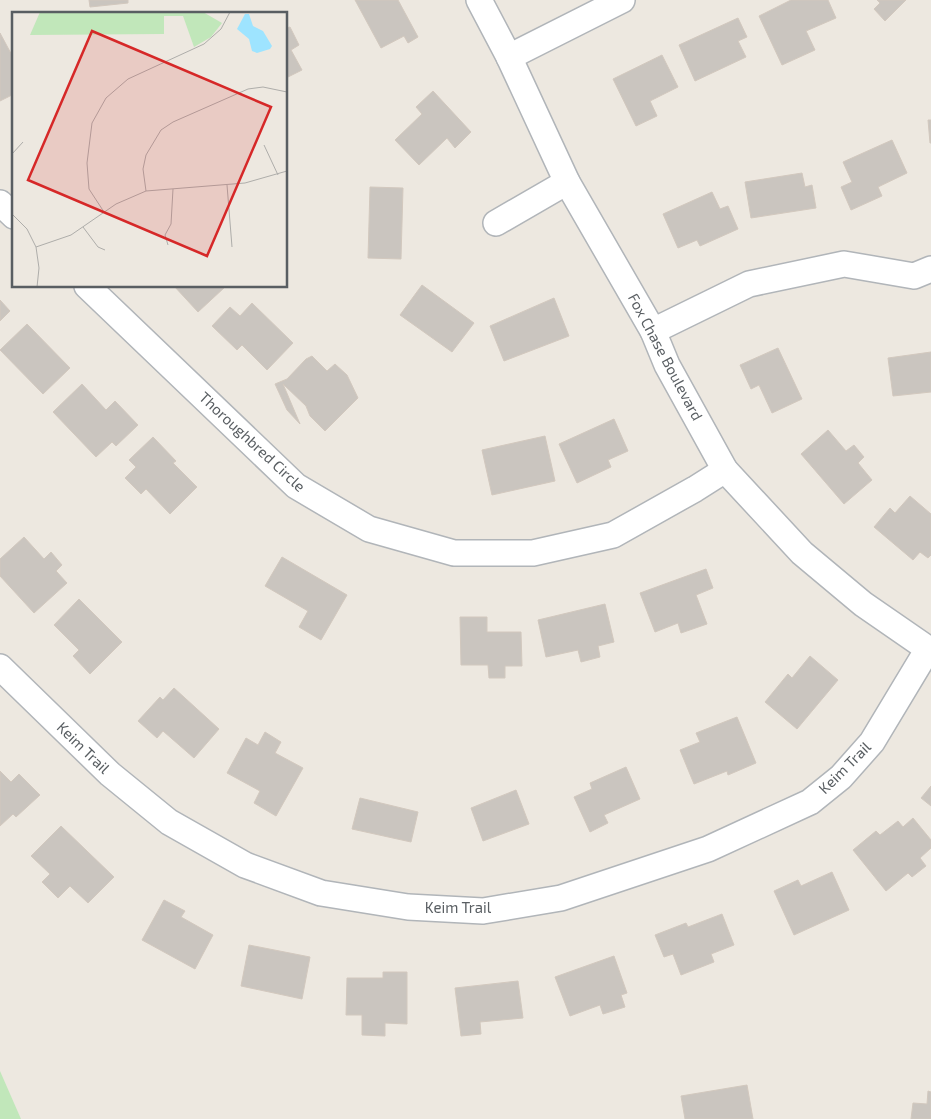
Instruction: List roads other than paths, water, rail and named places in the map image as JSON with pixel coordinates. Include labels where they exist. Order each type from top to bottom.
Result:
[{"type":"street","name":"Fox Chase Boulevard","points":[[480,0],[568,182],[653,331],[667,365],[726,470],[802,553],[862,604],[930,650]]},
{"type":"street","points":[[509,57],[622,0]]},
{"type":"street","points":[[496,223],[568,182]]},
{"type":"street","points":[[0,203],[12,214]]},
{"type":"street","points":[[653,331],[750,284],[844,264],[914,276],[931,269]]},
{"type":"street","name":"Thoroughbred Circle","points":[[89,288],[296,486],[369,529],[454,553],[532,553],[613,535],[726,470]]},
{"type":"street","name":"Keim Trail","points":[[0,667],[110,774],[169,822],[245,865],[321,893],[408,907],[483,911],[561,898],[708,850],[810,802],[841,777],[872,742],[930,650]]}]
